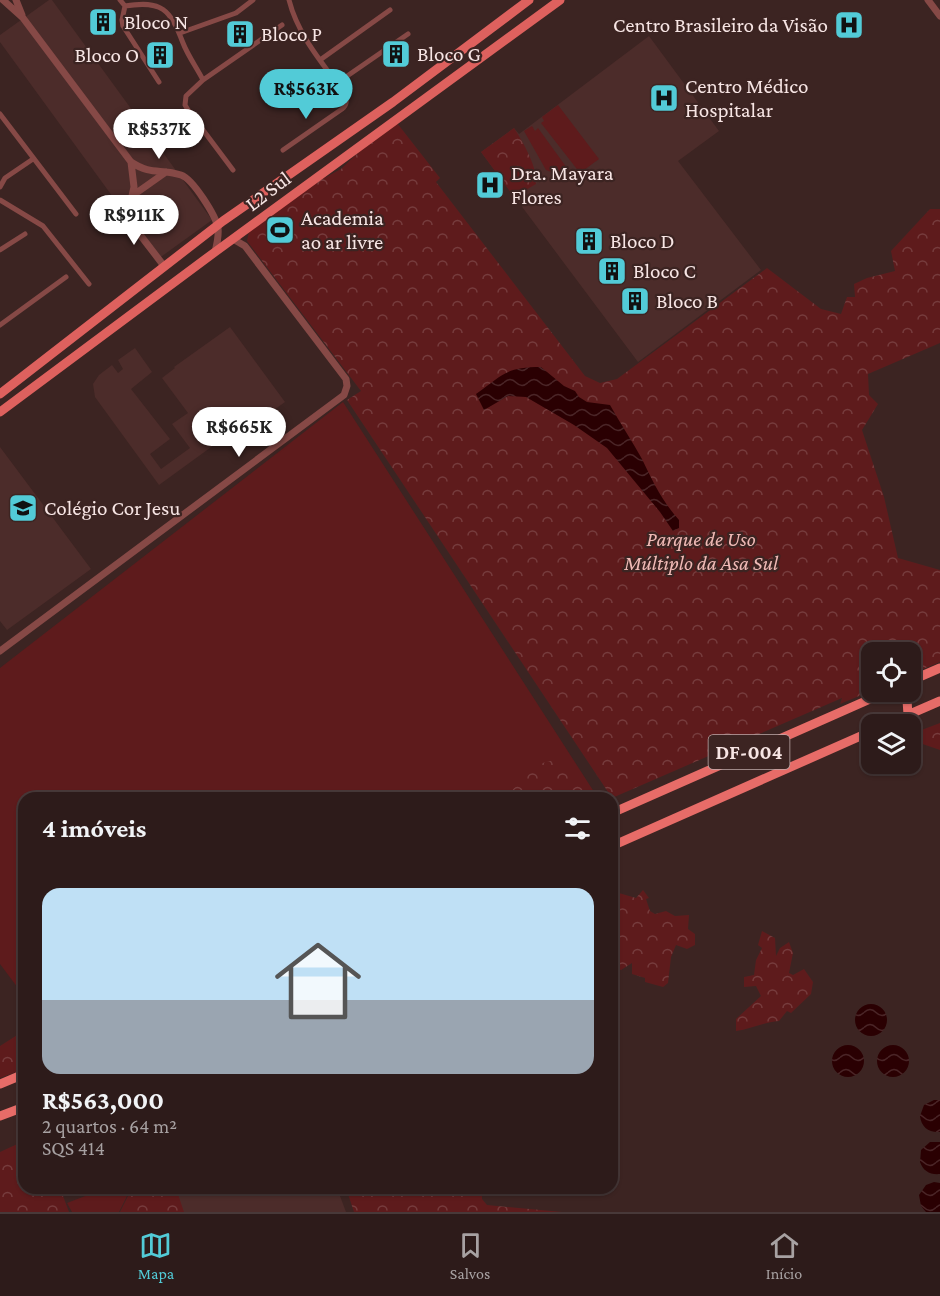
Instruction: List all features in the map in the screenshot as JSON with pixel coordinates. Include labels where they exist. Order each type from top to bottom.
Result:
[{"type":"highway","points":[[921,676],[940,668]]},
{"type":"highway","points":[[910,714],[940,701]]},
{"type":"highway","name":"DF-004","points":[[618,810],[863,702]]},
{"type":"highway","name":"DF-004","points":[[618,843],[861,736]]},
{"type":"highway","points":[[0,1084],[18,1076]]},
{"type":"highway","points":[[0,1116],[18,1109]]},
{"type":"main road","name":"L2 Sul","points":[[0,394],[218,225],[393,102],[529,0]]},
{"type":"main road","name":"L2 Sul","points":[[0,412],[274,208],[560,0]]},
{"type":"main road","points":[[263,193],[269,195],[274,208]]},
{"type":"main road","points":[[119,303],[121,311],[128,317]]},
{"type":"street","points":[[3,0],[23,18],[131,162],[142,170],[180,175],[190,181],[218,225],[215,252]]},
{"type":"street","points":[[16,0],[23,18]]},
{"type":"street","points":[[120,0],[124,6],[123,26],[159,82]]},
{"type":"street","points":[[180,33],[236,13],[253,0]]},
{"type":"street","points":[[283,150],[345,106],[345,94],[301,30],[289,0]]},
{"type":"street","points":[[928,0],[940,16]]},
{"type":"street","points":[[124,6],[141,2],[155,3],[164,8],[180,33],[203,80]]},
{"type":"street","points":[[320,60],[390,10]]},
{"type":"street","points":[[233,170],[185,105],[186,96],[203,80],[282,26]]},
{"type":"street","points":[[337,83],[408,34]]},
{"type":"street","points":[[0,114],[76,214]]},
{"type":"street","points":[[0,187],[5,178],[33,159]]},
{"type":"street","points":[[131,162],[134,177],[128,213],[131,223],[164,266]]},
{"type":"street","points":[[132,196],[166,172]]},
{"type":"street","points":[[0,200],[43,226],[89,284]]},
{"type":"street","points":[[245,231],[245,246]]},
{"type":"street","points":[[0,250],[25,234]]},
{"type":"street","points":[[0,651],[344,395],[347,386],[346,379],[245,246],[233,239]]},
{"type":"street","points":[[0,325],[66,277]]},
{"type":"shaded area","points":[[52,0],[212,220],[158,259],[0,42],[0,35]]},
{"type":"shaded area","points":[[649,36],[719,131],[678,161],[761,270],[638,362],[481,152],[514,128],[519,134]]},
{"type":"shaded area","points":[[230,327],[285,402],[229,442],[225,437],[159,485],[95,397],[93,384],[99,375],[112,365],[118,373],[123,369],[118,360],[135,348],[152,372],[131,389],[170,439],[150,454],[161,469],[190,448],[172,424],[188,413],[162,378]]},
{"type":"shaded area","name":"Colégio Cor Jesu","points":[[0,447],[91,569],[7,630],[0,621]]},
{"type":"shaded area","points":[[175,1194],[339,1194],[346,1212],[182,1212]]},
{"type":"green space","points":[[558,105],[599,159],[580,173],[541,123],[544,121],[542,117]]},
{"type":"green space","name":"Parque de Uso Múltiplo da Asa Sul","points":[[397,123],[440,178],[436,182],[585,376],[600,383],[617,379],[767,268],[821,309],[841,314],[847,297],[855,297],[854,284],[895,271],[891,251],[930,209],[940,209],[940,343],[868,374],[869,395],[878,404],[862,430],[884,497],[898,558],[940,570],[940,662],[921,670],[921,642],[861,642],[861,695],[840,704],[842,698],[618,795],[618,792],[608,792],[347,400],[361,391],[247,241],[249,231],[315,183],[341,169],[363,148]]},
{"type":"green space","points":[[532,126],[535,131],[538,128],[567,168],[559,175],[546,170],[524,131]]},
{"type":"green space","points":[[514,128],[529,155],[535,171],[536,184],[514,197],[481,152]]},
{"type":"green space","points":[[343,402],[594,792],[18,792],[18,988],[0,964],[0,668]]},
{"type":"green space","points":[[940,723],[940,750],[921,743],[921,730]]},
{"type":"green space","points":[[565,757],[588,792],[510,792],[539,764]]},
{"type":"green space","points":[[643,890],[649,898],[646,899],[650,911],[655,914],[666,911],[675,916],[689,915],[688,929],[695,934],[695,945],[687,949],[676,945],[671,957],[668,983],[663,987],[645,982],[645,978],[632,974],[632,963],[621,970],[618,969],[618,893],[636,898]]},
{"type":"green space","points":[[762,931],[775,938],[776,956],[780,948],[789,942],[793,953],[789,973],[793,975],[804,969],[813,982],[811,994],[791,1013],[787,1011],[779,1021],[736,1031],[736,1019],[761,996],[756,986],[744,987],[744,977],[754,975],[756,960],[762,948],[758,945]]},
{"type":"green space","points":[[18,1035],[18,1071],[0,1078],[0,1046]]},
{"type":"green space","points":[[18,1144],[18,1194],[62,1194],[69,1212],[0,1212],[0,1152]]},
{"type":"green space","points":[[90,1194],[128,1194],[119,1212],[72,1212],[67,1203]]},
{"type":"green space","points":[[129,1194],[178,1194],[184,1212],[120,1212]]},
{"type":"green space","points":[[348,1194],[482,1194],[482,1199],[487,1205],[562,1212],[354,1212]]},
{"type":"water","points":[[529,367],[541,367],[587,402],[610,405],[658,491],[679,520],[679,528],[673,531],[607,448],[574,425],[526,397],[508,396],[484,410],[476,394],[505,373]]},
{"type":"water","points":[[871,1004],[883,1008],[887,1020],[883,1032],[871,1036],[859,1032],[855,1020],[859,1008]]},
{"type":"water","points":[[848,1045],[860,1049],[864,1061],[860,1073],[848,1077],[836,1073],[832,1061],[836,1049]]},
{"type":"water","points":[[893,1045],[905,1049],[909,1061],[905,1073],[893,1077],[881,1073],[877,1061],[881,1049]]},
{"type":"water","points":[[940,1100],[940,1132],[926,1128],[920,1116],[924,1105]]},
{"type":"water","points":[[930,1142],[940,1142],[940,1174],[927,1172],[920,1162],[921,1150]]},
{"type":"water","points":[[934,1182],[940,1183],[940,1212],[926,1212],[921,1206],[919,1195],[926,1185]]},
{"type":"place","name":"Bloco N","points":[[103,22]]},
{"type":"place","name":"Centro Brasileiro da Visão","points":[[849,25]]},
{"type":"place","name":"Bloco P","points":[[240,34]]},
{"type":"place","name":"Bloco G","points":[[396,54]]},
{"type":"place","name":"Bloco O","points":[[160,55]]},
{"type":"place","name":"Centro Médico Hospitalar","points":[[664,98]]},
{"type":"place","name":"Dra. Mayara Flores","points":[[490,185]]},
{"type":"place","name":"Academia ao ar livre","points":[[280,230]]},
{"type":"place","name":"Bloco D","points":[[589,241]]},
{"type":"place","name":"Bloco C","points":[[612,271]]},
{"type":"place","name":"Bloco B","points":[[635,301]]},
{"type":"place","name":"Colégio Cor Jesu","points":[[23,508]]}]
